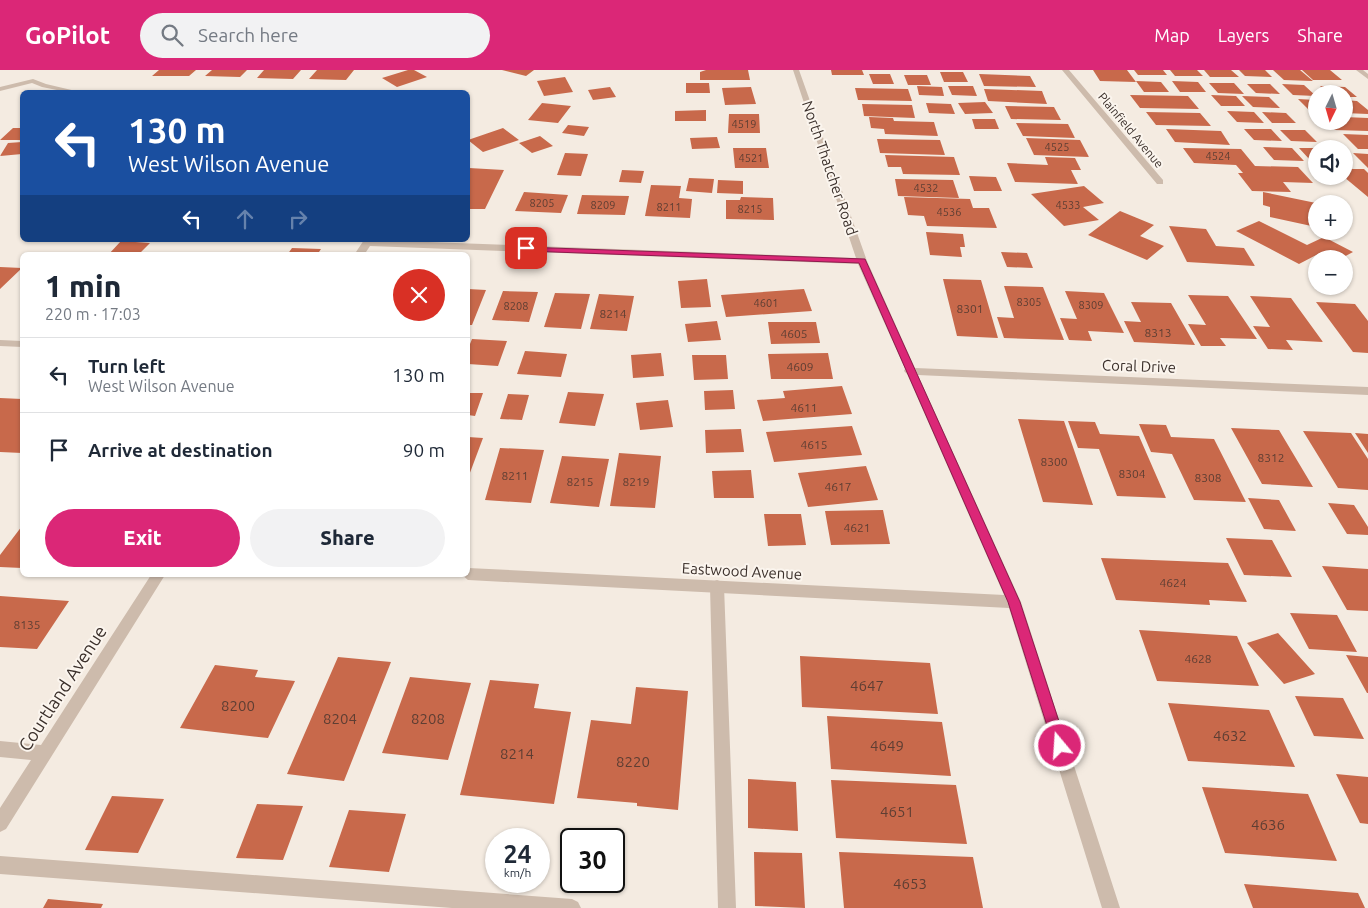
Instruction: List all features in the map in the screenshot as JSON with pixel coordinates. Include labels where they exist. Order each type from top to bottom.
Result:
[{"type":"street","name":"North Thatcher Road","points":[[796,70],[862,261],[909,371],[1014,602],[1111,908]]},
{"type":"street","name":"Plainfield Avenue","points":[[1065,70],[1160,182]]},
{"type":"street","points":[[1359,70],[1368,77]]},
{"type":"street","points":[[0,89],[32,78],[44,86],[65,90]]},
{"type":"street","points":[[393,242],[862,261]]},
{"type":"street","points":[[0,343],[20,344]]},
{"type":"street","name":"Coral Drive","points":[[909,371],[1368,391]]},
{"type":"street","name":"Eastwood Avenue","points":[[470,574],[1014,602]]},
{"type":"street","name":"Courtland Avenue","points":[[0,823],[157,577]]},
{"type":"street","points":[[717,586],[727,908]]},
{"type":"street","points":[[0,749],[44,753]]},
{"type":"street","points":[[0,865],[572,908]]},
{"type":"building","points":[[159,70],[196,70],[189,76],[152,76]]},
{"type":"building","points":[[212,70],[247,70],[240,77],[205,76]]},
{"type":"building","points":[[264,70],[301,70],[293,79],[257,78]]},
{"type":"building","points":[[317,70],[354,70],[346,80],[309,79]]},
{"type":"building","points":[[414,70],[427,77],[397,87],[382,78]]},
{"type":"building","points":[[502,70],[534,70],[526,76]]},
{"type":"building","points":[[706,70],[748,70],[750,80],[700,80],[700,72]]},
{"type":"building","points":[[831,70],[862,70],[864,75],[832,75]]},
{"type":"building","points":[[1093,70],[1127,70],[1136,82],[1100,81]]},
{"type":"building","points":[[1134,70],[1163,70],[1167,75],[1138,75]]},
{"type":"building","points":[[1170,70],[1197,70],[1203,76],[1175,76]]},
{"type":"building","points":[[1204,70],[1231,70],[1239,77],[1210,77]]},
{"type":"building","points":[[1239,70],[1265,70],[1272,77],[1245,76]]},
{"type":"building","points":[[1273,70],[1300,70],[1313,81],[1284,80]]},
{"type":"building","points":[[1302,70],[1330,70],[1342,80],[1313,80]]},
{"type":"building","points":[[940,72],[963,72],[968,82],[944,82]]},
{"type":"building","points":[[869,74],[890,74],[894,84],[873,84]]},
{"type":"building","points":[[979,74],[1030,76],[1036,87],[984,86]]},
{"type":"building","points":[[904,75],[927,75],[931,85],[908,85]]},
{"type":"building","points":[[565,77],[573,92],[544,96],[537,81]]},
{"type":"building","points":[[1136,81],[1161,82],[1169,92],[1144,92]]},
{"type":"building","points":[[1172,81],[1198,82],[1206,92],[1180,92]]},
{"type":"building","points":[[686,83],[709,83],[710,93],[686,93]]},
{"type":"building","points":[[1209,83],[1234,83],[1244,94],[1218,93]]},
{"type":"building","points":[[1247,84],[1270,84],[1280,94],[1256,93]]},
{"type":"building","points":[[1282,84],[1304,85],[1308,89],[1308,96],[1293,95]]},
{"type":"building","points":[[917,86],[942,87],[944,96],[919,95]]},
{"type":"building","points":[[948,86],[973,86],[977,96],[952,95]]},
{"type":"building","points":[[610,87],[616,97],[593,100],[588,90]]},
{"type":"building","points":[[751,87],[756,104],[725,105],[722,88]]},
{"type":"building","points":[[855,88],[908,89],[912,101],[858,100]]},
{"type":"building","points":[[984,89],[1042,91],[1047,104],[988,101]]},
{"type":"building","points":[[1130,95],[1188,96],[1199,109],[1140,108]]},
{"type":"building","points":[[1211,95],[1236,96],[1245,106],[1221,106]]},
{"type":"building","points":[[1242,96],[1269,97],[1280,108],[1253,107]]},
{"type":"building","points":[[1298,99],[1308,100],[1308,109]]},
{"type":"building","points":[[1353,101],[1357,101],[1368,110],[1368,114],[1353,113]]},
{"type":"building","points":[[985,102],[993,113],[965,114],[958,103]]},
{"type":"building","points":[[542,103],[571,106],[558,123],[528,120]]},
{"type":"building","points":[[926,103],[951,104],[955,114],[929,113]]},
{"type":"building","points":[[862,104],[912,105],[915,118],[864,116]]},
{"type":"building","points":[[1005,106],[1054,107],[1061,120],[1011,119]]},
{"type":"building","points":[[706,110],[706,121],[675,121],[675,111]]},
{"type":"building","points":[[1227,111],[1254,112],[1264,123],[1237,122]]},
{"type":"building","points":[[1146,112],[1200,113],[1211,126],[1156,125]]},
{"type":"building","points":[[1262,112],[1286,113],[1296,123],[1272,123]]},
{"type":"building","points":[[729,114],[759,114],[760,133],[728,133]]},
{"type":"building","points":[[869,117],[893,118],[894,121],[934,122],[938,136],[885,134],[884,129],[871,128]]},
{"type":"building","points":[[1353,117],[1368,118],[1368,131],[1335,130],[1353,130]]},
{"type":"building","points":[[972,119],[995,119],[999,129],[975,129]]},
{"type":"building","points":[[1016,123],[1068,124],[1075,138],[1023,136]]},
{"type":"building","points":[[568,125],[589,127],[584,136],[562,133]]},
{"type":"building","points":[[13,128],[20,128],[20,140],[0,140]]},
{"type":"building","points":[[503,128],[519,140],[483,152],[470,142],[470,139]]},
{"type":"building","points":[[1166,129],[1221,131],[1230,145],[1175,142]]},
{"type":"building","points":[[1244,129],[1271,129],[1282,141],[1254,140]]},
{"type":"building","points":[[1280,130],[1305,130],[1315,140],[1308,140],[1308,142],[1291,141]]},
{"type":"building","points":[[1343,134],[1368,135],[1368,149],[1358,149],[1353,144],[1353,140],[1349,140]]},
{"type":"building","points":[[540,136],[553,146],[532,153],[519,143]]},
{"type":"building","points":[[717,137],[720,148],[692,149],[690,138]]},
{"type":"building","points":[[1026,138],[1080,140],[1089,157],[1034,155]]},
{"type":"building","points":[[877,139],[940,140],[945,155],[880,153]]},
{"type":"building","points":[[20,142],[20,154],[0,156],[8,143]]},
{"type":"building","points":[[1263,147],[1292,148],[1304,161],[1274,160]]},
{"type":"building","points":[[733,148],[766,148],[769,168],[735,168]]},
{"type":"building","points":[[1183,148],[1241,149],[1255,166],[1298,167],[1308,178],[1308,183],[1283,182],[1291,192],[1252,191],[1238,173],[1243,173],[1236,165],[1194,163]]},
{"type":"building","points":[[1299,148],[1308,148],[1308,158]]},
{"type":"building","points":[[565,153],[588,154],[581,176],[557,175]]},
{"type":"building","points":[[1353,153],[1368,154],[1368,168]]},
{"type":"building","points":[[885,155],[954,157],[960,175],[903,174],[901,167],[888,167]]},
{"type":"building","points":[[1045,157],[1075,158],[1081,170],[1071,170],[1078,184],[1015,182],[1007,163],[1048,165]]},
{"type":"building","points":[[470,168],[504,170],[485,209],[470,209]]},
{"type":"building","points":[[1353,169],[1364,169],[1368,173],[1368,197],[1353,184]]},
{"type":"building","points":[[622,170],[644,171],[641,183],[619,182]]},
{"type":"building","points":[[969,176],[996,177],[1002,191],[974,191]]},
{"type":"building","points":[[689,178],[714,179],[712,193],[686,191]]},
{"type":"building","points":[[895,179],[953,180],[959,198],[898,196]]},
{"type":"building","points":[[718,180],[743,181],[743,194],[717,193]]},
{"type":"building","points":[[651,185],[681,186],[679,198],[692,199],[690,218],[645,216]]},
{"type":"building","points":[[1084,186],[1104,203],[1083,207],[1099,220],[1064,226],[1031,194]]},
{"type":"building","points":[[524,192],[568,195],[561,213],[515,211]]},
{"type":"building","points":[[1263,192],[1308,201],[1308,225],[1270,217],[1270,207],[1263,205]]},
{"type":"building","points":[[582,195],[629,196],[625,215],[577,214]]},
{"type":"building","points":[[741,197],[773,198],[774,220],[726,219],[726,200],[740,200]]},
{"type":"building","points":[[904,197],[970,199],[973,208],[989,208],[997,228],[927,226],[924,216],[908,215]]},
{"type":"building","points":[[1120,211],[1154,225],[1140,236],[1164,246],[1147,260],[1088,235]]},
{"type":"building","points":[[1259,221],[1307,245],[1318,240],[1330,240],[1349,250],[1308,250],[1308,259],[1299,264],[1236,231]]},
{"type":"building","points":[[1169,226],[1206,229],[1216,246],[1244,248],[1255,266],[1187,262]]},
{"type":"building","points":[[926,232],[963,234],[965,247],[960,247],[962,257],[930,255]]},
{"type":"building","points":[[120,242],[150,243],[141,252],[111,252]]},
{"type":"building","points":[[292,248],[321,249],[319,252],[289,252]]},
{"type":"building","points":[[1001,252],[1027,253],[1033,268],[1007,267]]},
{"type":"building","points":[[0,267],[20,268],[20,270],[0,289]]},
{"type":"building","points":[[707,279],[711,307],[681,308],[678,281]]},
{"type":"building","points":[[943,279],[981,280],[998,338],[957,336]]},
{"type":"building","points":[[1004,286],[1043,287],[1064,340],[1004,338],[997,317],[1014,318]]},
{"type":"building","points":[[470,289],[486,290],[472,325],[470,325]]},
{"type":"building","points":[[804,289],[812,311],[726,317],[721,295]]},
{"type":"building","points":[[503,291],[538,292],[529,322],[492,320]]},
{"type":"building","points":[[1065,291],[1104,293],[1124,333],[1088,331],[1092,341],[1069,340],[1060,318],[1077,319]]},
{"type":"building","points":[[555,293],[590,294],[581,329],[544,327]]},
{"type":"building","points":[[599,294],[634,296],[627,331],[590,329]]},
{"type":"building","points":[[1188,295],[1228,296],[1257,339],[1220,338],[1226,346],[1201,346],[1188,324],[1206,325]]},
{"type":"building","points":[[1250,296],[1291,298],[1323,342],[1286,340],[1293,350],[1268,349],[1253,326],[1270,327]]},
{"type":"building","points":[[1131,302],[1171,303],[1195,345],[1134,342],[1124,321],[1141,322]]},
{"type":"building","points":[[1316,302],[1355,304],[1368,321],[1368,353],[1353,352]]},
{"type":"building","points":[[717,321],[721,340],[688,342],[685,324]]},
{"type":"building","points":[[768,322],[816,322],[820,343],[771,344]]},
{"type":"building","points":[[472,339],[507,341],[498,366],[470,364],[470,344]]},
{"type":"building","points":[[525,351],[567,354],[561,377],[517,374]]},
{"type":"building","points":[[661,353],[664,376],[633,378],[631,355]]},
{"type":"building","points":[[828,353],[833,379],[771,379],[768,354]]},
{"type":"building","points":[[692,355],[726,355],[728,379],[694,380]]},
{"type":"building","points":[[842,386],[852,414],[763,421],[757,400],[785,398],[783,391]]},
{"type":"building","points":[[733,390],[735,409],[705,410],[704,391]]},
{"type":"building","points":[[568,392],[604,394],[595,426],[559,423]]},
{"type":"building","points":[[470,393],[483,393],[475,416],[470,415]]},
{"type":"building","points":[[508,394],[529,395],[522,420],[500,419]]},
{"type":"building","points":[[0,398],[20,399],[20,453],[0,452]]},
{"type":"building","points":[[668,400],[673,427],[640,430],[636,403]]},
{"type":"building","points":[[1018,419],[1064,421],[1093,505],[1043,502]]},
{"type":"building","points":[[1068,421],[1095,422],[1100,434],[1139,436],[1166,498],[1117,496],[1099,449],[1078,448]]},
{"type":"building","points":[[1139,424],[1166,425],[1171,437],[1214,439],[1246,502],[1194,500],[1172,454],[1151,452]]},
{"type":"building","points":[[852,426],[862,455],[774,462],[766,432]]},
{"type":"building","points":[[1231,428],[1279,430],[1313,487],[1262,484]]},
{"type":"building","points":[[741,429],[744,452],[706,453],[705,430]]},
{"type":"building","points":[[1303,431],[1351,433],[1368,459],[1368,490],[1338,488]]},
{"type":"building","points":[[1355,433],[1368,434],[1368,453]]},
{"type":"building","points":[[470,437],[483,438],[470,473]]},
{"type":"building","points":[[500,448],[544,450],[531,503],[485,500]]},
{"type":"building","points":[[619,453],[661,456],[655,508],[610,506]]},
{"type":"building","points":[[562,456],[609,459],[599,507],[550,503]]},
{"type":"building","points":[[866,466],[878,500],[808,507],[798,473]]},
{"type":"building","points":[[751,470],[754,498],[714,498],[712,471]]},
{"type":"building","points":[[1248,498],[1279,500],[1296,531],[1264,529]]},
{"type":"building","points":[[1328,503],[1354,505],[1368,527],[1368,535],[1347,534]]},
{"type":"building","points":[[883,510],[890,544],[831,545],[825,511]]},
{"type":"building","points":[[764,514],[801,514],[806,545],[768,546]]},
{"type":"building","points":[[20,529],[20,568],[0,567],[0,555]]},
{"type":"building","points":[[1226,538],[1272,540],[1292,577],[1244,575]]},
{"type":"building","points":[[1101,558],[1228,563],[1247,602],[1209,600],[1210,605],[1116,600]]},
{"type":"building","points":[[1322,566],[1368,569],[1368,611],[1347,610]]},
{"type":"building","points":[[0,596],[69,601],[37,649],[0,647]]},
{"type":"building","points":[[1290,613],[1337,615],[1357,652],[1309,649]]},
{"type":"building","points":[[1139,630],[1237,636],[1259,686],[1157,681]]},
{"type":"building","points":[[1278,633],[1315,674],[1284,684],[1247,643]]},
{"type":"building","points":[[1346,655],[1368,657],[1368,693],[1367,693]]},
{"type":"building","points":[[800,656],[930,663],[938,714],[802,707]]},
{"type":"building","points":[[338,657],[391,662],[344,781],[287,774]]},
{"type":"building","points":[[215,665],[258,670],[255,677],[295,681],[268,738],[180,728]]},
{"type":"building","points":[[410,677],[471,683],[448,760],[382,753]]},
{"type":"building","points":[[490,680],[539,684],[534,708],[571,712],[554,804],[460,795]]},
{"type":"building","points":[[636,687],[688,691],[678,810],[637,806],[637,803],[577,798],[591,720],[631,724]]},
{"type":"building","points":[[1295,696],[1343,698],[1364,739],[1314,736]]},
{"type":"building","points":[[1168,703],[1269,710],[1295,767],[1188,761]]},
{"type":"building","points":[[827,716],[942,722],[951,776],[831,769]]},
{"type":"building","points":[[1336,774],[1368,777],[1368,824],[1360,823]]},
{"type":"building","points":[[748,779],[796,782],[798,831],[748,828]]},
{"type":"building","points":[[831,780],[956,785],[967,844],[836,838]]},
{"type":"building","points":[[1202,787],[1308,794],[1337,861],[1225,853]]},
{"type":"building","points":[[112,796],[164,799],[138,853],[85,850]]},
{"type":"building","points":[[257,804],[303,806],[283,860],[236,858]]},
{"type":"building","points":[[349,810],[406,814],[389,872],[329,867]]},
{"type":"building","points":[[754,852],[802,853],[805,908],[755,906]]},
{"type":"building","points":[[839,852],[973,857],[983,908],[844,908]]},
{"type":"building","points":[[1244,884],[1358,893],[1365,908],[1253,908]]},
{"type":"building","points":[[48,899],[103,904],[101,908],[43,908]]},
{"type":"route","points":[[526,248],[862,261],[909,371],[1014,602],[1060,746]]}]
